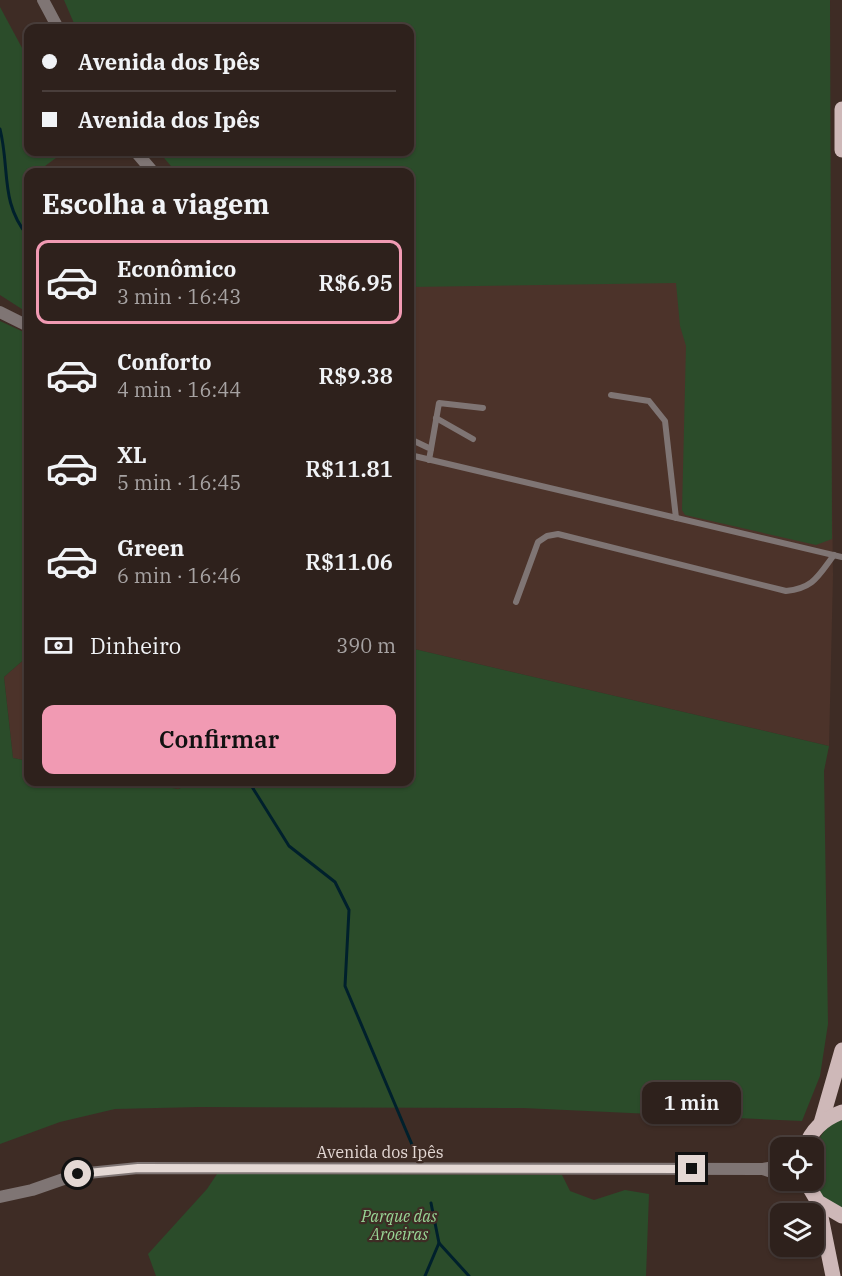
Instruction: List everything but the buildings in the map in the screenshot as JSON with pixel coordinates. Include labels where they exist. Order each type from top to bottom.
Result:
[{"type":"main road","points":[[842,109],[842,150]]},
{"type":"main road","points":[[811,1137],[821,1123],[842,1050]]},
{"type":"main road","points":[[821,1123],[842,1112]]},
{"type":"main road","points":[[810,1191],[818,1202],[842,1216]]},
{"type":"main road","points":[[818,1202],[833,1276]]},
{"type":"street","points":[[43,0],[56,24]]},
{"type":"street","points":[[139,156],[150,168]]},
{"type":"street","points":[[0,312],[24,324]]},
{"type":"street","name":"Avenida dos Ipês","points":[[0,1197],[32,1190],[78,1174],[138,1168],[770,1168]]},
{"type":"street","name":"Avenida dos Ipês","points":[[763,1169],[770,1171]]},
{"type":"lane","points":[[611,395],[649,401],[665,421],[676,518]]},
{"type":"lane","points":[[429,460],[439,403],[483,408]]},
{"type":"lane","points":[[436,418],[473,439]]},
{"type":"lane","points":[[414,441],[431,449]]},
{"type":"lane","points":[[414,456],[842,557]]},
{"type":"lane","points":[[516,602],[538,542],[547,536],[558,534],[786,591],[803,589],[815,581],[834,555]]},
{"type":"shaded area","points":[[829,269],[833,575],[829,746],[414,649],[414,284]]},
{"type":"shaded area","points":[[24,660],[24,760],[13,758],[4,677]]},
{"type":"shaded area","points":[[160,786],[187,786],[178,789]]},
{"type":"green space","points":[[64,0],[830,0],[832,539],[816,545],[685,515],[682,510],[686,346],[680,326],[676,283],[414,287],[414,168],[173,168],[162,156],[414,156],[414,24],[74,24]]},
{"type":"green space","points":[[0,7],[24,52],[24,156],[59,156],[45,168],[24,168],[24,310],[0,295]]},
{"type":"green space","points":[[0,321],[24,332],[24,660],[4,677],[13,758],[24,760],[24,786],[160,786],[178,789],[187,786],[414,786],[414,649],[829,746],[824,771],[828,1024],[820,1076],[802,1121],[523,1108],[115,1109],[60,1122],[0,1144]]},
{"type":"green space","points":[[842,1119],[842,1209],[823,1197],[819,1191],[824,1191],[824,1137],[820,1137],[827,1127]]},
{"type":"green space","name":"Parque das Aroeiras","points":[[217,1174],[562,1175],[570,1191],[594,1200],[625,1190],[649,1194],[646,1276],[156,1276],[148,1254],[207,1189]]},
{"type":"waterway","points":[[0,129],[9,198],[24,231]]},
{"type":"waterway","points":[[252,786],[289,846],[335,882],[349,910],[345,986],[413,1147]]},
{"type":"waterway","points":[[431,1203],[439,1243],[469,1276]]},
{"type":"waterway","points":[[425,1276],[439,1243]]},
{"type":"route","points":[[78,1174],[138,1168],[692,1169]]}]
